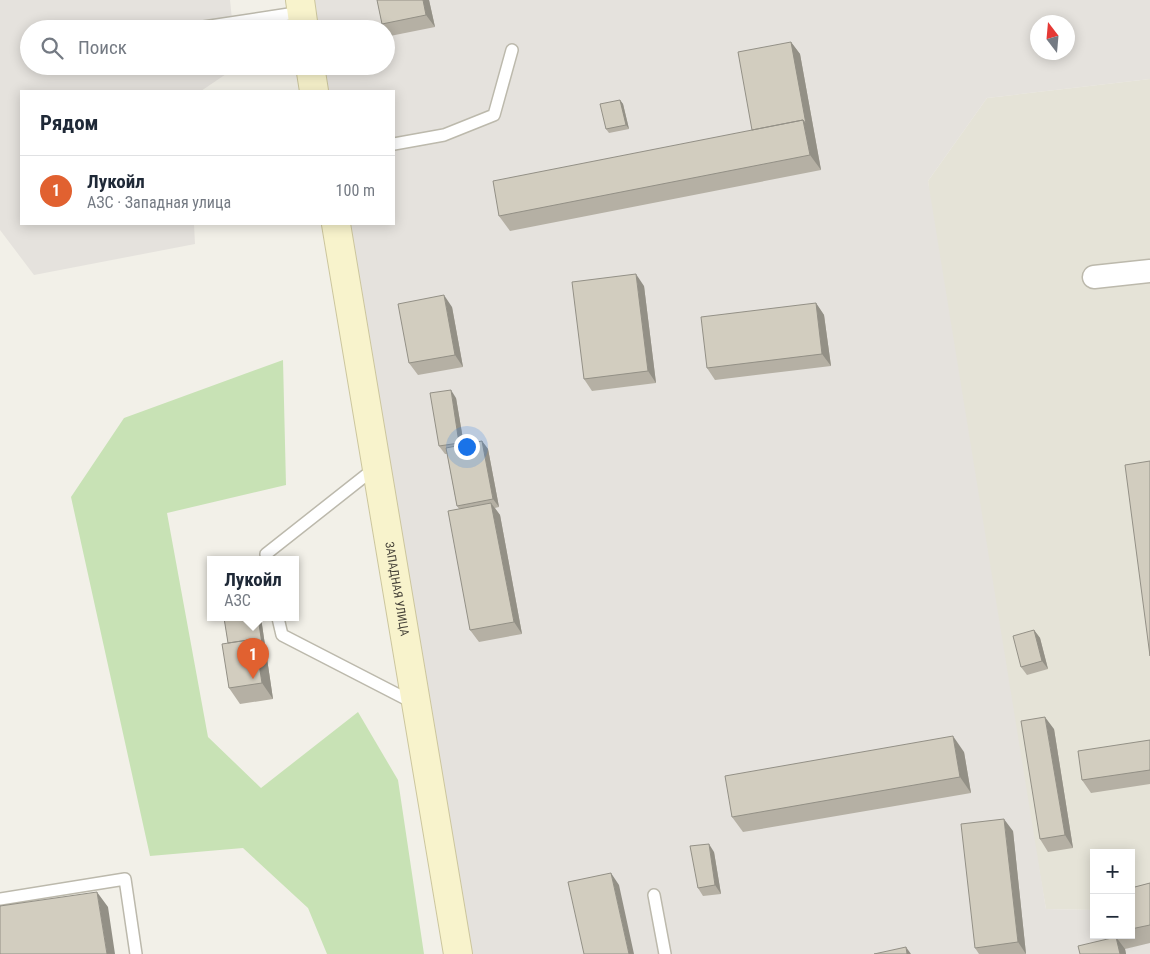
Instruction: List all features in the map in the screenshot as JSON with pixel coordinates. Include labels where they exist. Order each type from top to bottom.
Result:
[{"type":"main road","points":[[311,75],[314,90]]},
{"type":"main road","name":"ЗАПАДНАЯ УЛИЦА","points":[[336,225],[458,954]]},
{"type":"street","points":[[1094,277],[1150,271]]},
{"type":"lane","points":[[257,20],[302,14]]},
{"type":"lane","points":[[395,144],[444,134],[494,116],[512,50]]},
{"type":"lane","points":[[266,556],[266,554],[376,467]]},
{"type":"lane","points":[[279,621],[282,635],[416,704]]},
{"type":"lane","points":[[0,899],[125,879],[136,954]]},
{"type":"lane","points":[[654,895],[665,954]]},
{"type":"shaded area","points":[[0,0],[230,0],[232,20],[20,20],[20,75],[225,75],[202,90],[20,90],[20,225],[194,225],[195,244],[34,275],[0,230]]},
{"type":"shaded area","points":[[300,0],[1150,0],[1150,79],[987,98],[928,181],[1046,909],[1090,910],[1090,939],[1135,939],[1135,928],[1150,901],[1150,954],[458,954],[336,225],[395,225],[395,90],[314,90],[311,75],[395,75],[395,20],[303,20]]},
{"type":"shaded area","points":[[1150,79],[1150,901],[1135,905],[1135,849],[1090,849],[1090,910],[1046,909],[944,331],[928,181],[987,98]]},
{"type":"green space","points":[[283,360],[286,485],[167,513],[208,737],[261,788],[358,712],[398,780],[424,954],[327,954],[308,908],[243,848],[150,856],[71,497],[124,418]]},
{"type":"building","points":[[377,0],[423,0],[426,15],[395,21],[381,20]]},
{"type":"building","points":[[791,42],[806,124],[803,120],[752,130],[738,52]]},
{"type":"building","points":[[620,100],[626,125],[606,129],[600,104]]},
{"type":"building","points":[[803,120],[810,155],[499,216],[493,181]]},
{"type":"building","points":[[636,274],[648,371],[584,379],[572,282]]},
{"type":"building","points":[[444,295],[455,355],[409,363],[398,304]]},
{"type":"building","points":[[816,303],[822,354],[707,368],[701,317]]},
{"type":"building","points":[[451,390],[459,443],[439,446],[430,393]]},
{"type":"building","points":[[482,441],[493,499],[457,506],[446,448]]},
{"type":"building","points":[[1150,461],[1150,656],[1125,465]]},
{"type":"building","points":[[491,503],[514,622],[470,630],[448,511]]},
{"type":"building","points":[[224,621],[258,621],[263,650],[255,639],[228,643]]},
{"type":"building","points":[[1034,630],[1042,661],[1021,667],[1013,636]]},
{"type":"building","points":[[255,639],[262,683],[229,688],[222,644]]},
{"type":"building","points":[[1045,717],[1065,835],[1040,839],[1021,721]]},
{"type":"building","points":[[953,736],[960,777],[732,817],[725,776]]},
{"type":"building","points":[[1150,740],[1150,770],[1082,780],[1078,751]]},
{"type":"building","points":[[1004,819],[1018,942],[975,948],[961,824]]},
{"type":"building","points":[[709,844],[715,885],[698,888],[690,846]]},
{"type":"building","points":[[611,873],[629,954],[584,954],[568,882]]},
{"type":"building","points":[[1150,883],[1150,925],[1135,928],[1135,894],[1135,887]]},
{"type":"building","points":[[97,892],[107,954],[0,954],[0,906]]},
{"type":"building","points":[[1108,939],[1116,939],[1120,954],[1080,954],[1078,946]]},
{"type":"building","points":[[906,947],[907,954],[874,954]]},
{"type":"place","name":"Лукойл","points":[[253,679]]}]
